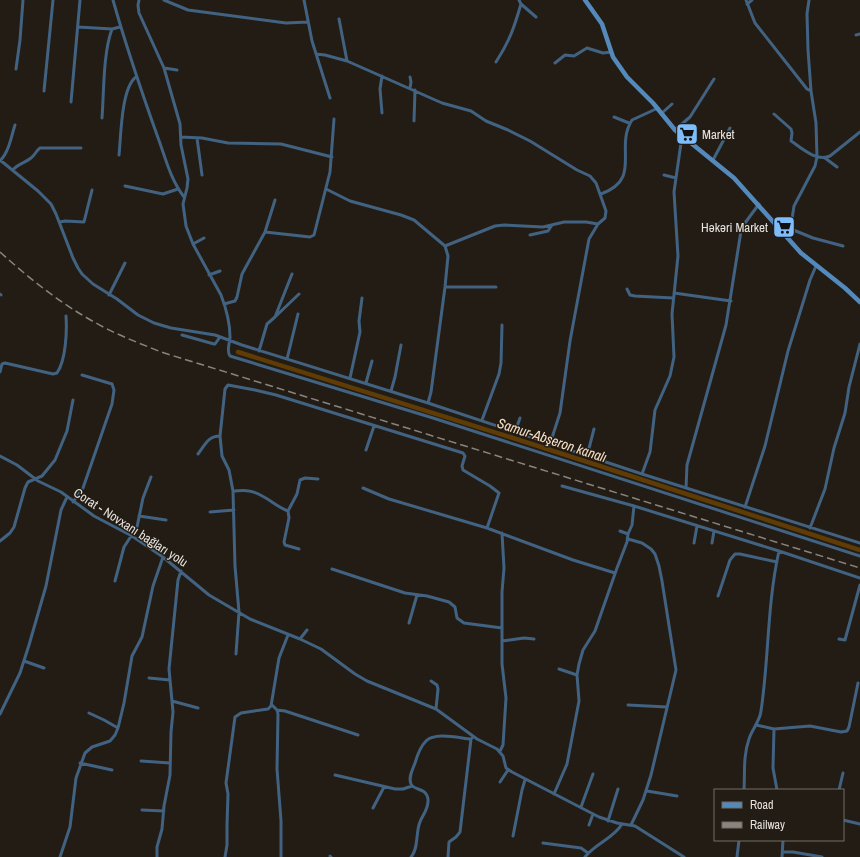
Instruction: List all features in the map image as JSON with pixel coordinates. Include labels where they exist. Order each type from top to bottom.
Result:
[{"type":"street","points":[[16,69],[23,0]]},
{"type":"street","points":[[44,91],[52,0]]},
{"type":"street","points":[[72,102],[80,0]]},
{"type":"street","points":[[113,0],[136,77],[166,164],[178,189],[184,197]]},
{"type":"street","points":[[139,0],[139,13],[164,68],[180,124],[188,179],[183,204],[185,220],[193,244],[224,304],[229,329],[230,340],[228,353],[230,356],[433,418],[860,556]]},
{"type":"street","points":[[164,0],[188,10],[286,23],[308,22]]},
{"type":"street","points":[[304,0],[316,54],[330,98]]},
{"type":"street","points":[[585,0],[602,24],[611,52],[616,62],[627,77],[658,108],[675,130],[734,178],[759,204],[787,238],[816,266],[839,283],[860,302]]},
{"type":"street","points":[[746,0],[755,23],[807,89],[811,91]]},
{"type":"street","points":[[747,4],[752,0]]},
{"type":"street","points":[[787,238],[791,229],[794,206],[817,157],[816,123],[811,91],[808,30],[809,0]]},
{"type":"street","points":[[496,62],[511,37],[520,2],[536,17]]},
{"type":"street","points":[[339,19],[347,61]]},
{"type":"street","points":[[78,27],[112,29],[120,27]]},
{"type":"street","points":[[102,118],[107,51],[112,29]]},
{"type":"street","points":[[555,63],[565,55],[574,56],[585,48],[590,48],[603,53],[611,52]]},
{"type":"street","points":[[316,54],[347,61],[451,106],[471,111],[486,121],[530,141],[594,179],[606,214],[603,221],[598,224],[589,239],[570,341],[559,418],[550,444]]},
{"type":"street","points":[[164,68],[177,70]]},
{"type":"street","points":[[382,76],[380,88],[382,113]]},
{"type":"street","points":[[120,155],[126,98],[130,85],[136,77]]},
{"type":"street","points":[[410,77],[410,88]]},
{"type":"street","points":[[675,130],[690,117],[714,79]]},
{"type":"street","points":[[414,121],[415,90]]},
{"type":"street","points":[[662,113],[672,104]]},
{"type":"street","points":[[600,194],[615,186],[624,174],[626,167],[625,146],[629,123],[636,117],[658,108]]},
{"type":"street","points":[[774,114],[791,129],[791,141],[817,157],[825,158],[837,167]]},
{"type":"street","points":[[614,117],[629,123]]},
{"type":"street","points":[[265,232],[312,236],[315,233],[326,189],[332,156],[334,119]]},
{"type":"street","points":[[15,125],[8,147],[4,156],[0,160],[38,191],[51,204],[60,222],[73,258],[82,274],[93,284],[138,315],[154,323],[171,328],[220,336],[259,351],[287,358],[482,420],[642,474],[860,543]]},
{"type":"street","points":[[713,160],[730,128]]},
{"type":"street","points":[[825,158],[835,153],[860,132]]},
{"type":"street","points":[[181,137],[228,143],[281,144],[332,156]]},
{"type":"street","points":[[642,474],[650,452],[655,410],[670,376],[674,357],[672,321],[678,256],[674,199],[681,143],[684,137]]},
{"type":"street","points":[[197,138],[202,175]]},
{"type":"street","points":[[13,170],[15,167],[33,157],[40,148],[81,148]]},
{"type":"street","points":[[664,175],[676,178]]},
{"type":"street","points":[[125,186],[163,194],[178,189]]},
{"type":"street","points":[[326,189],[350,201],[414,220],[445,246],[448,256],[445,287],[431,392],[428,403]]},
{"type":"street","points":[[60,222],[84,222],[92,190]]},
{"type":"street","points":[[224,304],[235,301],[244,268],[265,232],[275,200]]},
{"type":"street","points":[[686,488],[687,465],[726,325],[741,232],[745,223],[759,204]]},
{"type":"street","points":[[445,246],[495,226],[543,227],[564,222],[598,224]]},
{"type":"street","points":[[530,235],[548,230],[552,225]]},
{"type":"street","points":[[791,229],[813,238],[843,246]]},
{"type":"street","points":[[193,244],[204,238]]},
{"type":"street","points":[[109,295],[125,263]]},
{"type":"street","points":[[744,507],[765,446],[790,344],[810,280],[816,266]]},
{"type":"street","points":[[209,275],[220,271]]},
{"type":"street","points":[[275,317],[292,274]]},
{"type":"street","points":[[445,287],[496,287]]},
{"type":"street","points":[[627,289],[630,295],[635,296],[673,298]]},
{"type":"street","points":[[674,293],[731,301]]},
{"type":"street","points":[[259,351],[267,324],[298,294]]},
{"type":"street","points":[[350,378],[360,332],[359,321],[362,298]]},
{"type":"street","points":[[287,358],[298,314]]},
{"type":"street","points":[[0,372],[1,364],[10,364],[53,374],[57,373],[65,348],[67,329],[66,316]]},
{"type":"street","points":[[482,420],[499,374],[501,363],[502,325]]},
{"type":"street","points":[[182,335],[214,344],[220,336]]},
{"type":"street","points":[[391,391],[401,344]]},
{"type":"street","points":[[810,528],[825,489],[834,448],[845,413],[849,387],[860,344]]},
{"type":"street","points":[[366,383],[372,361]]},
{"type":"street","points":[[73,502],[83,488],[112,404],[114,390],[112,384],[82,375]]},
{"type":"street","points":[[236,654],[239,612],[235,566],[233,491],[229,470],[222,456],[220,436],[222,407],[225,389],[228,385],[255,390],[464,454],[465,456],[462,466],[463,470],[499,493],[487,528]]},
{"type":"street","points":[[0,541],[14,528],[28,482],[42,476],[51,466],[61,447],[67,431],[73,400]]},
{"type":"street","points":[[515,432],[520,418]]},
{"type":"street","points":[[366,450],[374,426]]},
{"type":"street","points":[[587,456],[594,429]]},
{"type":"street","points":[[198,454],[210,438],[220,436]]},
{"type":"street","name":"Corat - Novxanı bağları yolu","points":[[0,456],[67,497],[90,514],[132,536],[163,557],[209,595],[254,621],[321,649],[367,681],[436,709],[472,738],[500,752]]},
{"type":"street","points":[[114,581],[124,547],[137,527],[146,487],[151,477]]},
{"type":"street","points":[[299,549],[285,545],[284,542],[289,518],[288,511],[297,494],[300,480],[305,478],[318,479]]},
{"type":"street","points":[[562,486],[634,506],[860,578]]},
{"type":"street","points":[[363,488],[389,499],[487,528],[568,558],[615,573]]},
{"type":"street","points":[[233,491],[245,490],[260,494],[282,509],[288,511]]},
{"type":"street","points":[[0,714],[24,661],[46,586],[61,510],[67,497]]},
{"type":"street","points":[[554,794],[567,764],[579,701],[577,675],[581,656],[595,631],[628,539],[628,534],[632,525],[634,506]]},
{"type":"street","points":[[210,512],[234,510]]},
{"type":"street","points":[[139,516],[166,520]]},
{"type":"street","points":[[694,543],[697,526]]},
{"type":"street","points":[[620,531],[628,534]]},
{"type":"street","points":[[712,543],[714,531]]},
{"type":"street","points":[[502,533],[504,568],[502,592],[502,670],[506,702],[503,724],[503,745],[500,752],[508,770],[608,821],[631,825],[638,828],[684,857]]},
{"type":"street","points":[[628,539],[647,546],[654,554],[659,566],[676,670],[652,775],[647,791],[631,825]]},
{"type":"street","points":[[744,789],[745,754],[751,734],[761,713],[765,682],[770,604],[779,551]]},
{"type":"street","points":[[718,596],[730,560],[735,554],[777,562]]},
{"type":"street","points":[[60,857],[70,827],[76,778],[80,763],[88,749],[110,740],[115,735],[118,728],[132,656],[142,637],[153,586],[163,557]]},
{"type":"street","points":[[332,568],[404,593],[427,596],[453,604],[457,618],[464,623],[502,628]]},
{"type":"street","points":[[157,857],[157,847],[162,829],[169,780],[172,701],[169,669],[178,580],[181,571]]},
{"type":"street","points":[[839,640],[845,640],[860,585]]},
{"type":"street","points":[[409,623],[417,595]]},
{"type":"street","points":[[300,639],[307,630]]},
{"type":"street","points":[[281,857],[281,821],[277,769],[278,718],[277,710],[272,705],[274,682],[279,658],[288,634]]},
{"type":"street","points":[[502,641],[524,638],[534,639]]},
{"type":"street","points":[[24,661],[44,668]]},
{"type":"street","points":[[559,669],[577,675]]},
{"type":"street","points":[[149,678],[170,680]]},
{"type":"street","points":[[431,680],[437,685],[438,689],[436,709]]},
{"type":"street","points":[[756,725],[774,729],[810,726],[841,732],[847,731],[858,683]]},
{"type":"street","points":[[172,701],[198,708]]},
{"type":"street","points":[[225,857],[227,845],[228,794],[226,783],[235,717],[241,713],[268,708],[272,705]]},
{"type":"street","points":[[628,705],[667,707]]},
{"type":"street","points":[[277,710],[285,711],[358,735]]},
{"type":"street","points":[[89,713],[118,728]]},
{"type":"street","points":[[774,729],[773,768],[776,789]]},
{"type":"street","points":[[412,786],[410,782],[411,774],[417,757],[426,741],[430,738],[440,736],[472,738],[460,832],[449,842],[448,857]]},
{"type":"street","points":[[140,761],[170,762]]},
{"type":"street","points":[[80,763],[112,770]]},
{"type":"street","points":[[500,782],[508,770]]},
{"type":"street","points":[[839,789],[843,772]]},
{"type":"street","points":[[581,807],[593,774]]},
{"type":"street","points":[[335,775],[384,787],[403,789],[412,786],[422,790],[426,794],[428,803],[419,822],[415,849],[411,857]]},
{"type":"street","points":[[513,836],[525,780]]},
{"type":"street","points":[[373,808],[384,787]]},
{"type":"street","points":[[608,821],[618,789]]},
{"type":"street","points":[[647,791],[677,796]]},
{"type":"street","points":[[142,810],[164,811]]},
{"type":"street","points":[[589,825],[593,814]]},
{"type":"street","points":[[844,820],[860,824]]},
{"type":"street","points":[[585,857],[588,852],[618,829],[622,824]]},
{"type":"street","points":[[737,857],[739,841]]},
{"type":"street","points":[[782,857],[783,841]]},
{"type":"street","points":[[543,843],[581,848],[588,852]]},
{"type":"street","points":[[783,852],[822,857]]},
{"type":"street","points":[[676,857],[677,853]]},
{"type":"waterway","name":"Samur-Abşeron kanalı","points":[[238,352],[510,437],[860,550]]},
{"type":"railway","points":[[0,252],[23,272],[70,308],[128,339],[161,352],[860,568]]},
{"type":"place","name":"Market","points":[[687,134]]},
{"type":"place","name":"Həkəri Market","points":[[784,227]]}]
